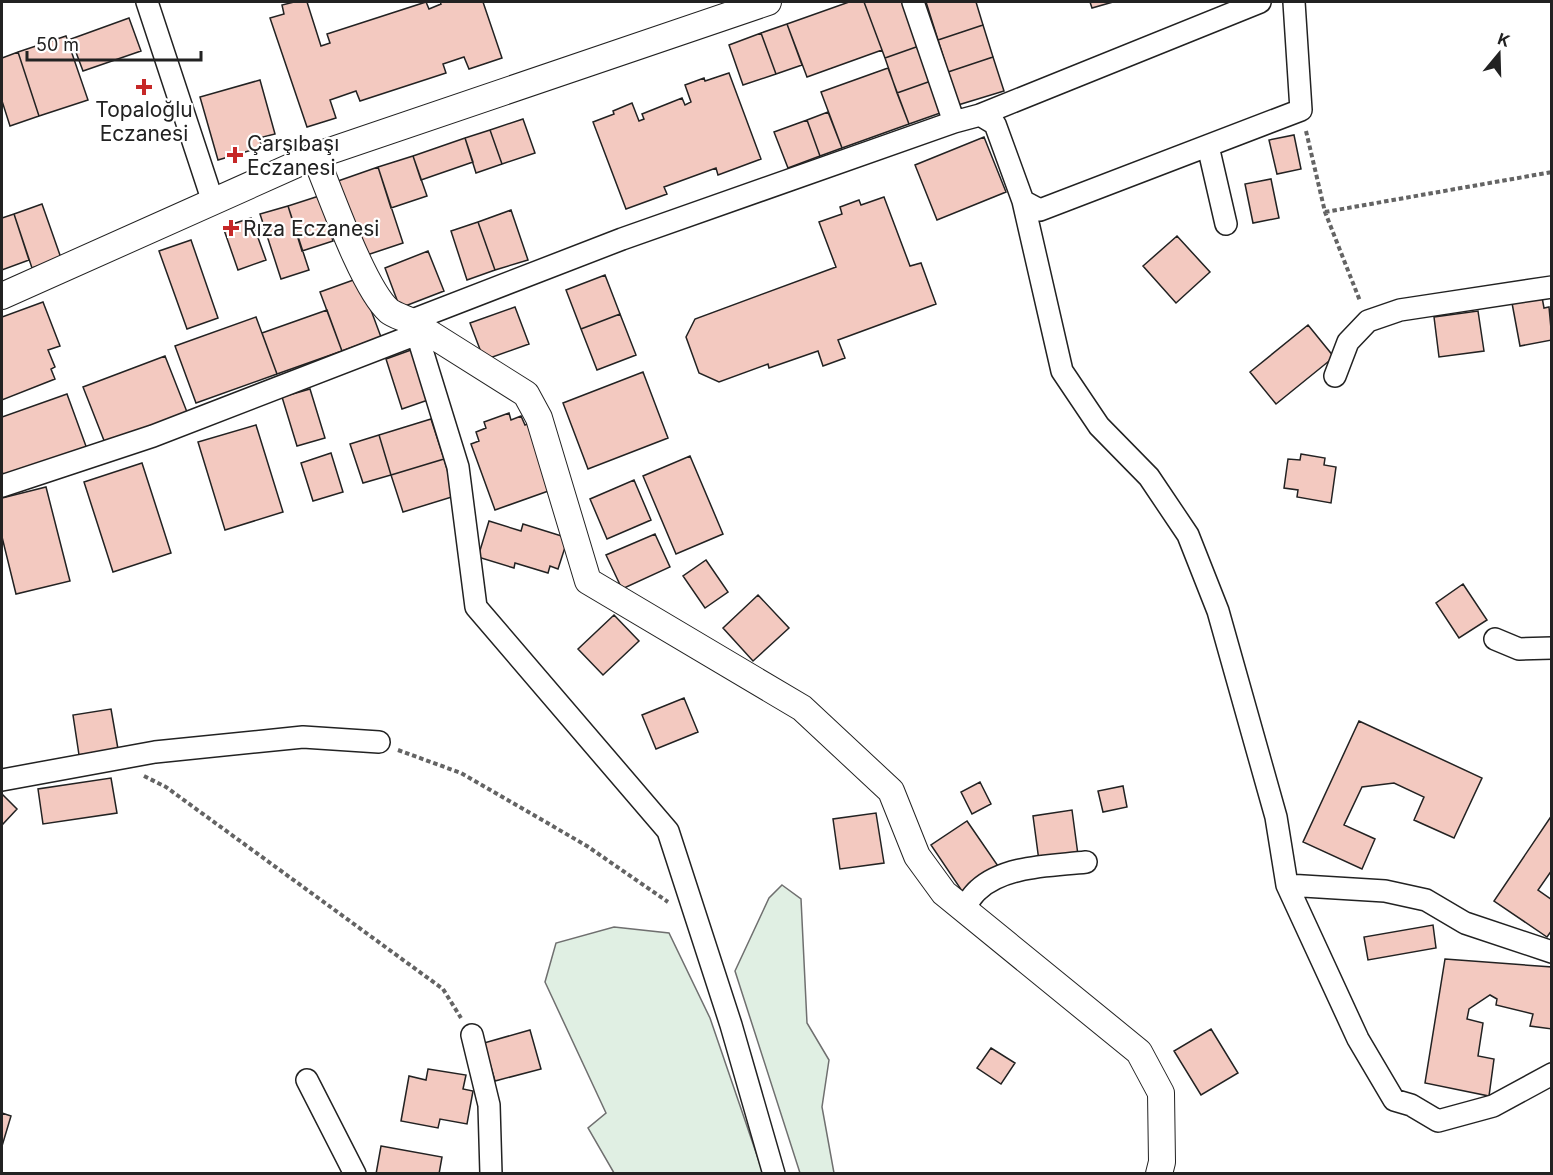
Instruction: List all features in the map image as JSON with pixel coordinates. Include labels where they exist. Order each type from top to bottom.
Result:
[{"type":"street","points":[[147,2],[213,202]]},
{"type":"street","points":[[2,296],[315,156],[768,2]]},
{"type":"street","points":[[913,2],[954,122]]},
{"type":"street","points":[[2,486],[153,436],[622,239],[954,122],[981,115],[1260,2]]},
{"type":"street","points":[[1023,201],[1040,210],[1301,110],[1294,2]]},
{"type":"street","points":[[981,115],[995,124],[1023,201],[1062,371],[1099,426],[1149,477],[1188,535],[1218,611],[1276,818],[1287,885],[1358,1039],[1394,1100],[1411,1106],[1438,1121],[1493,1106],[1551,1074]]},
{"type":"street","points":[[1208,146],[1226,224]]},
{"type":"street","points":[[315,156],[356,255],[375,292],[390,311],[526,394],[539,418],[588,581],[801,708],[891,791],[917,856],[944,893],[1139,1052],[1161,1093],[1162,1162],[1159,1173]]},
{"type":"street","points":[[1335,375],[1348,342],[1368,321],[1400,310],[1551,287]]},
{"type":"street","points":[[414,327],[458,467],[476,607],[668,831],[774,1173]]},
{"type":"street","points":[[1496,639],[1519,649],[1551,648]]},
{"type":"street","points":[[2,780],[155,752],[303,737],[379,742]]},
{"type":"street","points":[[963,909],[978,890],[1002,876],[1033,868],[1086,862]]},
{"type":"street","points":[[1287,885],[1385,891],[1426,900],[1465,923],[1551,952]]},
{"type":"street","points":[[472,1035],[489,1105],[491,1173]]},
{"type":"street","points":[[307,1080],[355,1173]]},
{"type":"path","points":[[1301,110],[1325,212],[1368,321]]},
{"type":"path","points":[[1325,212],[1551,172]]},
{"type":"path","points":[[379,742],[461,773],[587,846],[698,923]]},
{"type":"path","points":[[114,761],[166,787],[443,989],[472,1035]]},
{"type":"green space","points":[[782,885],[801,899],[807,1023],[829,1060],[822,1107],[834,1173],[800,1173],[735,971],[769,898]]},
{"type":"green space","points":[[614,927],[669,933],[710,1018],[763,1173],[614,1173],[588,1128],[606,1113],[545,982],[556,943]]},
{"type":"building","points":[[307,2],[321,46],[330,43],[327,34],[426,2],[429,9],[441,4],[440,2],[483,2],[502,58],[469,69],[464,57],[443,64],[446,73],[360,101],[356,91],[330,100],[336,118],[307,127],[270,18],[284,14],[282,5]]},
{"type":"building","points":[[849,2],[864,2],[882,50],[807,77],[787,24]]},
{"type":"building","points":[[864,2],[903,2],[919,46],[885,58]]},
{"type":"building","points":[[926,2],[976,2],[983,25],[938,40]]},
{"type":"building","points":[[1090,2],[1113,2],[1092,8]]},
{"type":"building","points":[[129,18],[141,51],[83,71],[71,39]]},
{"type":"building","points":[[787,24],[802,65],[776,74],[761,33]]},
{"type":"building","points":[[983,25],[993,57],[948,72],[938,40]]},
{"type":"building","points":[[761,33],[776,74],[743,85],[729,45]]},
{"type":"building","points":[[66,36],[88,100],[39,116],[18,52]]},
{"type":"building","points":[[919,46],[931,81],[897,93],[885,58]]},
{"type":"building","points":[[18,52],[39,116],[10,126],[2,101],[2,58]]},
{"type":"building","points":[[993,57],[1004,91],[958,105],[948,72]]},
{"type":"building","points":[[888,68],[909,124],[842,148],[821,92]]},
{"type":"building","points":[[729,73],[761,159],[718,175],[716,168],[664,187],[667,194],[626,209],[593,122],[614,114],[613,111],[632,103],[639,121],[644,119],[642,114],[682,98],[685,105],[691,102],[685,85]]},
{"type":"building","points":[[260,80],[275,134],[259,138],[262,147],[218,160],[200,97]]},
{"type":"building","points":[[931,81],[943,112],[909,124],[897,93]]},
{"type":"building","points":[[828,112],[842,148],[820,156],[807,120]]},
{"type":"building","points":[[523,119],[535,153],[502,164],[490,130]]},
{"type":"building","points":[[807,120],[820,156],[788,168],[774,132]]},
{"type":"building","points":[[490,130],[502,164],[476,173],[465,138]]},
{"type":"building","points":[[1294,135],[1301,169],[1277,174],[1269,140]]},
{"type":"building","points":[[984,137],[1006,192],[937,220],[915,165]]},
{"type":"building","points":[[465,138],[473,162],[421,180],[413,156]]},
{"type":"building","points":[[413,156],[427,196],[391,208],[378,167]]},
{"type":"building","points":[[378,167],[403,243],[364,256],[338,181]]},
{"type":"building","points":[[1271,179],[1279,218],[1253,223],[1245,184]]},
{"type":"building","points":[[319,196],[333,241],[302,251],[288,206]]},
{"type":"building","points":[[884,197],[910,266],[921,263],[936,304],[838,340],[845,358],[823,366],[818,351],[769,368],[768,364],[719,382],[699,373],[686,337],[695,319],[836,267],[819,222],[842,214],[840,207],[859,200],[861,205]]},
{"type":"building","points":[[42,204],[61,258],[32,268],[14,214]]},
{"type":"building","points":[[288,206],[309,270],[281,279],[260,214]]},
{"type":"building","points":[[511,210],[528,260],[495,270],[478,222]]},
{"type":"building","points":[[14,214],[29,260],[2,270],[2,218]]},
{"type":"building","points":[[251,218],[266,260],[238,270],[223,227]]},
{"type":"building","points":[[478,222],[495,270],[467,280],[451,231]]},
{"type":"building","points":[[1177,236],[1210,272],[1176,303],[1143,266]]},
{"type":"building","points":[[191,240],[218,318],[187,329],[159,251]]},
{"type":"building","points":[[428,251],[444,291],[400,308],[385,268]]},
{"type":"building","points":[[605,275],[620,314],[581,329],[566,290]]},
{"type":"building","points":[[359,278],[381,337],[342,351],[320,292]]},
{"type":"building","points":[[1542,297],[1544,308],[1549,307],[1552,340],[1520,346],[1512,303]]},
{"type":"building","points":[[43,302],[60,346],[48,350],[55,367],[51,369],[55,379],[2,400],[2,317]]},
{"type":"building","points":[[515,307],[529,344],[484,360],[470,323]]},
{"type":"building","points":[[327,310],[342,351],[277,374],[262,333]]},
{"type":"building","points":[[1478,311],[1484,351],[1439,357],[1434,317]]},
{"type":"building","points":[[620,314],[636,355],[597,370],[581,329]]},
{"type":"building","points":[[256,317],[277,374],[196,403],[175,346]]},
{"type":"building","points":[[1308,325],[1334,357],[1276,404],[1250,372]]},
{"type":"building","points":[[411,350],[428,400],[402,409],[386,359]]},
{"type":"building","points":[[165,356],[187,412],[105,443],[83,387]]},
{"type":"building","points":[[643,372],[668,438],[588,469],[563,403]]},
{"type":"building","points":[[310,389],[325,438],[297,446],[282,397]]},
{"type":"building","points":[[67,394],[87,449],[4,478],[2,417]]},
{"type":"building","points":[[509,413],[511,420],[521,416],[525,425],[530,423],[554,489],[495,510],[471,444],[479,441],[476,432],[486,428],[484,422]]},
{"type":"building","points":[[431,419],[444,459],[391,475],[379,435]]},
{"type":"building","points":[[256,425],[283,512],[225,530],[198,442]]},
{"type":"building","points":[[379,435],[391,475],[363,483],[350,444]]},
{"type":"building","points":[[331,453],[343,492],[313,501],[301,463]]},
{"type":"building","points":[[1301,454],[1325,458],[1324,465],[1336,467],[1331,503],[1297,497],[1298,490],[1284,488],[1288,459],[1300,460]]},
{"type":"building","points":[[690,456],[723,534],[676,554],[643,476]]},
{"type":"building","points":[[444,459],[455,496],[403,512],[391,475]]},
{"type":"building","points":[[142,463],[171,553],[113,572],[84,482]]},
{"type":"building","points":[[634,480],[651,520],[607,539],[590,499]]},
{"type":"building","points":[[46,487],[70,581],[16,594],[2,537],[2,498]]},
{"type":"building","points":[[489,521],[521,531],[523,524],[568,538],[558,569],[550,566],[548,573],[515,563],[514,568],[478,557]]},
{"type":"building","points":[[655,534],[670,567],[622,589],[606,555]]},
{"type":"building","points":[[706,560],[728,592],[705,608],[683,576]]},
{"type":"building","points":[[1463,584],[1487,620],[1459,638],[1436,603]]},
{"type":"building","points":[[758,595],[789,628],[753,661],[723,628]]},
{"type":"building","points":[[614,615],[639,641],[603,675],[578,649]]},
{"type":"building","points":[[684,698],[698,732],[656,749],[642,715]]},
{"type":"building","points":[[111,709],[118,749],[79,755],[73,715]]},
{"type":"building","points":[[1359,721],[1482,778],[1454,838],[1414,820],[1424,797],[1394,783],[1362,787],[1344,825],[1375,839],[1362,869],[1303,842]]},
{"type":"building","points":[[111,778],[117,813],[43,824],[38,789]]},
{"type":"building","points":[[980,782],[991,804],[972,814],[961,792]]},
{"type":"building","points":[[1123,786],[1127,807],[1103,812],[1098,791]]},
{"type":"building","points":[[2,794],[17,809],[2,825]]},
{"type":"building","points":[[1072,810],[1078,855],[1039,861],[1033,816]]},
{"type":"building","points":[[876,813],[884,863],[840,869],[833,819]]},
{"type":"building","points":[[1552,815],[1552,870],[1538,890],[1552,900],[1552,930],[1547,937],[1494,901]]},
{"type":"building","points":[[967,821],[998,866],[962,891],[931,845]]},
{"type":"building","points":[[1433,925],[1436,948],[1368,960],[1364,937]]},
{"type":"building","points":[[1445,959],[1552,967],[1552,1029],[1530,1026],[1533,1014],[1496,1005],[1497,999],[1490,995],[1469,1009],[1467,1019],[1483,1023],[1478,1056],[1494,1059],[1489,1096],[1425,1083]]},
{"type":"building","points":[[1211,1029],[1238,1073],[1201,1095],[1174,1051]]},
{"type":"building","points":[[530,1030],[541,1069],[495,1081],[484,1043]]},
{"type":"building","points":[[991,1048],[1015,1063],[1001,1084],[977,1068]]},
{"type":"building","points":[[428,1069],[466,1075],[463,1089],[473,1091],[467,1124],[440,1119],[438,1128],[401,1121],[409,1076],[426,1080]]},
{"type":"building","points":[[2,1113],[11,1116],[2,1146]]},
{"type":"building","points":[[381,1146],[442,1157],[439,1174],[376,1174]]},
{"type":"place","name":"Topaloğlu Eczanesi","points":[[144,87]]},
{"type":"place","name":"Çarşıbaşı Eczanesi","points":[[235,155]]},
{"type":"place","name":"Rıza Eczanesi","points":[[231,228]]}]
